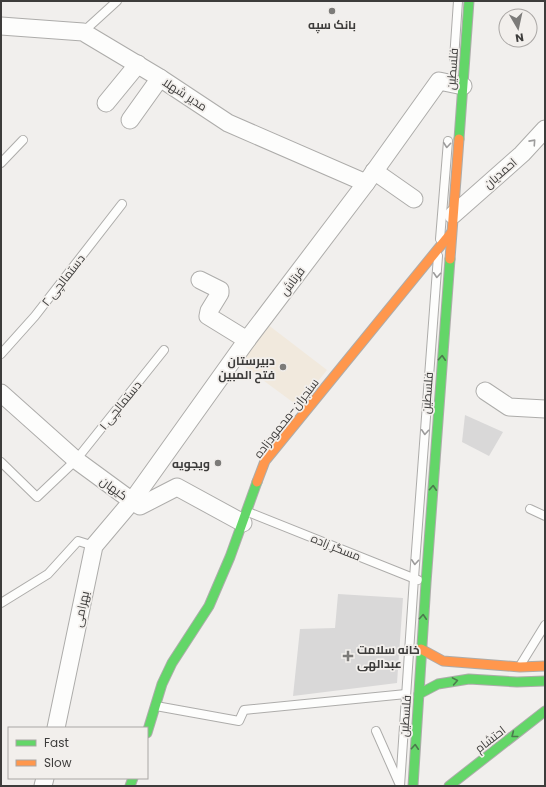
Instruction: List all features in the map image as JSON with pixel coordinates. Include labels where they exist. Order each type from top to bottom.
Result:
[{"type":"main road","name":"فلسطین","points":[[413,786],[421,649],[453,215],[455,81],[469,1]]},
{"type":"main road","name":"سنجران-محمودزاده","points":[[148,730],[162,684],[172,663],[209,606],[230,557],[264,462],[451,233]]},
{"type":"main road","points":[[421,649],[443,661],[468,664],[545,666]]},
{"type":"main road","points":[[419,694],[438,684],[469,679],[517,682],[545,681]]},
{"type":"main road","name":"احتشام","points":[[449,786],[545,711]]},
{"type":"street","name":"مدیر شهلا","points":[[1,26],[83,32],[138,64],[228,123],[370,177],[414,198]]},
{"type":"street","points":[[106,103],[138,64]]},
{"type":"street","points":[[130,120],[160,78]]},
{"type":"street","name":"فرتاش","points":[[132,501],[247,340],[370,177],[439,81],[455,81]]},
{"type":"street","name":"احمدیان","points":[[453,215],[522,154],[545,129]]},
{"type":"street","points":[[200,280],[220,290],[220,293],[209,311],[208,316],[247,340]]},
{"type":"street","points":[[485,391],[509,406],[545,409]]},
{"type":"street","name":"کیهان","points":[[1,393],[76,460],[140,506],[177,487],[245,517]]},
{"type":"street","name":"بهرامی","points":[[56,727],[94,546],[132,501]]},
{"type":"lane","points":[[83,32],[117,1]]},
{"type":"lane","points":[[455,81],[458,1]]},
{"type":"lane","points":[[401,786],[414,578],[448,131]]},
{"type":"lane","points":[[1,163],[23,140]]},
{"type":"lane","name":"دستمالچی ۲","points":[[1,354],[35,316],[122,204]]},
{"type":"lane","name":"دستمالچی ۱","points":[[1,462],[37,497],[76,460],[164,350]]},
{"type":"lane","points":[[530,509],[545,516]]},
{"type":"lane","name":"مسگر زاده","points":[[245,517],[426,583]]},
{"type":"lane","points":[[1,603],[48,574],[78,541],[94,546]]},
{"type":"lane","points":[[520,666],[545,625]]},
{"type":"lane","points":[[155,706],[239,721],[244,710],[406,694]]},
{"type":"lane","points":[[376,731],[401,786]]},
{"type":"shaded area","name":"دبیرستان فتح المبین","points":[[267,324],[327,370],[298,406],[240,363]]},
{"type":"building","points":[[465,415],[503,432],[489,456],[462,442]]},
{"type":"building","name":"خانه سلامت عبدالهی","points":[[338,594],[403,598],[397,683],[293,696],[300,629],[335,628]]},
{"type":"traffic: fast","points":[[459,139],[469,1]]},
{"type":"traffic: fast","points":[[413,786],[426,583],[450,259]]},
{"type":"traffic: fast","points":[[148,730],[162,684],[172,663],[209,606],[230,557],[257,482]]},
{"type":"traffic: fast","points":[[419,694],[438,684],[469,679],[517,682],[545,681]]},
{"type":"traffic: fast","points":[[449,786],[545,711]]},
{"type":"traffic: fast","points":[[130,786],[133,779]]},
{"type":"traffic: slow","points":[[450,259],[459,139]]},
{"type":"traffic: slow","points":[[257,482],[265,461],[451,233]]},
{"type":"traffic: slow","points":[[421,649],[443,661],[520,667],[545,666]]},
{"type":"place","name":"بانک سپه","points":[[332,11]]},
{"type":"place","name":"دبیرستان فتح المبین","points":[[283,367]]},
{"type":"place","name":"ویجویه","points":[[218,463]]},
{"type":"place","name":"خانه سلامت عبدالهی","points":[[348,656]]}]
